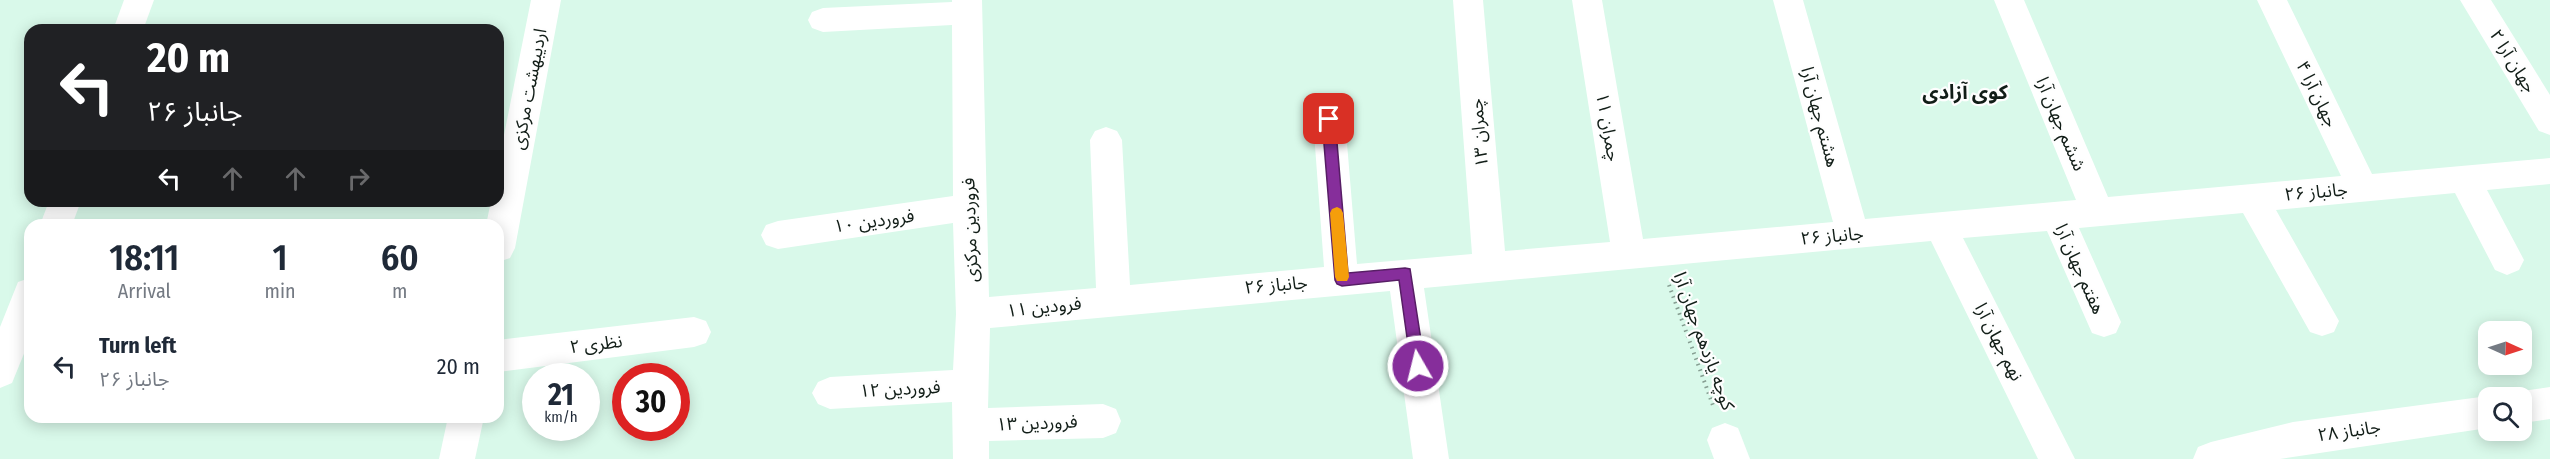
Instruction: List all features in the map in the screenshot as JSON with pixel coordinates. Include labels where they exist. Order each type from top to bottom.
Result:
[{"type":"street","points":[[130,24],[139,0]]},
{"type":"street","name":"اردیبهشت مرکزی","points":[[504,219],[546,0]]},
{"type":"street","name":"۱۳ چمران","points":[[1467,0],[1490,266]]},
{"type":"street","name":"۱۱ چمران","points":[[1587,0],[1643,253]]},
{"type":"street","name":"هشتم جهان آرا","points":[[1788,0],[1853,234]]},
{"type":"street","name":"ششم جهان آرا","points":[[2009,0],[2097,212]]},
{"type":"street","name":"۴ جهان آرا","points":[[2272,0],[2363,188]]},
{"type":"street","name":"۲ جهان آرا","points":[[2475,0],[2550,122]]},
{"type":"street","points":[[823,20],[967,6]]},
{"type":"street","name":"فروردین مرکزی","points":[[967,6],[969,207],[973,314],[970,385],[971,442]]},
{"type":"street","points":[[1329,119],[1342,280]]},
{"type":"street","points":[[1106,140],[1114,300]]},
{"type":"street","name":"جانباز ۲۶","points":[[1114,300],[2550,171]]},
{"type":"street","points":[[2464,178],[2507,260]]},
{"type":"street","points":[[2252,198],[2322,321]]},
{"type":"street","name":"فروردین ۱۰","points":[[778,235],[969,207]]},
{"type":"street","name":"هفتم جهان آرا","points":[[2057,215],[2104,322]]},
{"type":"street","name":"نهم جهان آرا","points":[[1940,226],[2057,459]]},
{"type":"street","points":[[1405,274],[1431,459]]},
{"type":"street","name":"فرودین ۱۱","points":[[973,314],[1114,300]]},
{"type":"street","points":[[0,372],[24,309]]},
{"type":"street","name":"نظری ۲","points":[[504,355],[694,332]]},
{"type":"street","name":"فروردین ۱۲","points":[[830,393],[970,385]]},
{"type":"street","points":[[2532,406],[2550,403]]},
{"type":"street","name":"جانباز ۲۸","points":[[2211,459],[2293,439],[2478,412]]},
{"type":"street","name":"فروردین ۱۳","points":[[971,442],[1103,421]]},
{"type":"street","points":[[458,459],[464,423]]},
{"type":"path","name":"کوچه یازدهم جهان آرا","points":[[1643,253],[1729,449]]},
{"type":"slow traffic","points":[[1337,213],[1342,277]]},
{"type":"district","name":"کوی آزادی","points":[[1965,92]]},
{"type":"route","points":[[1329,119],[1342,280],[1405,274],[1418,366]]}]
